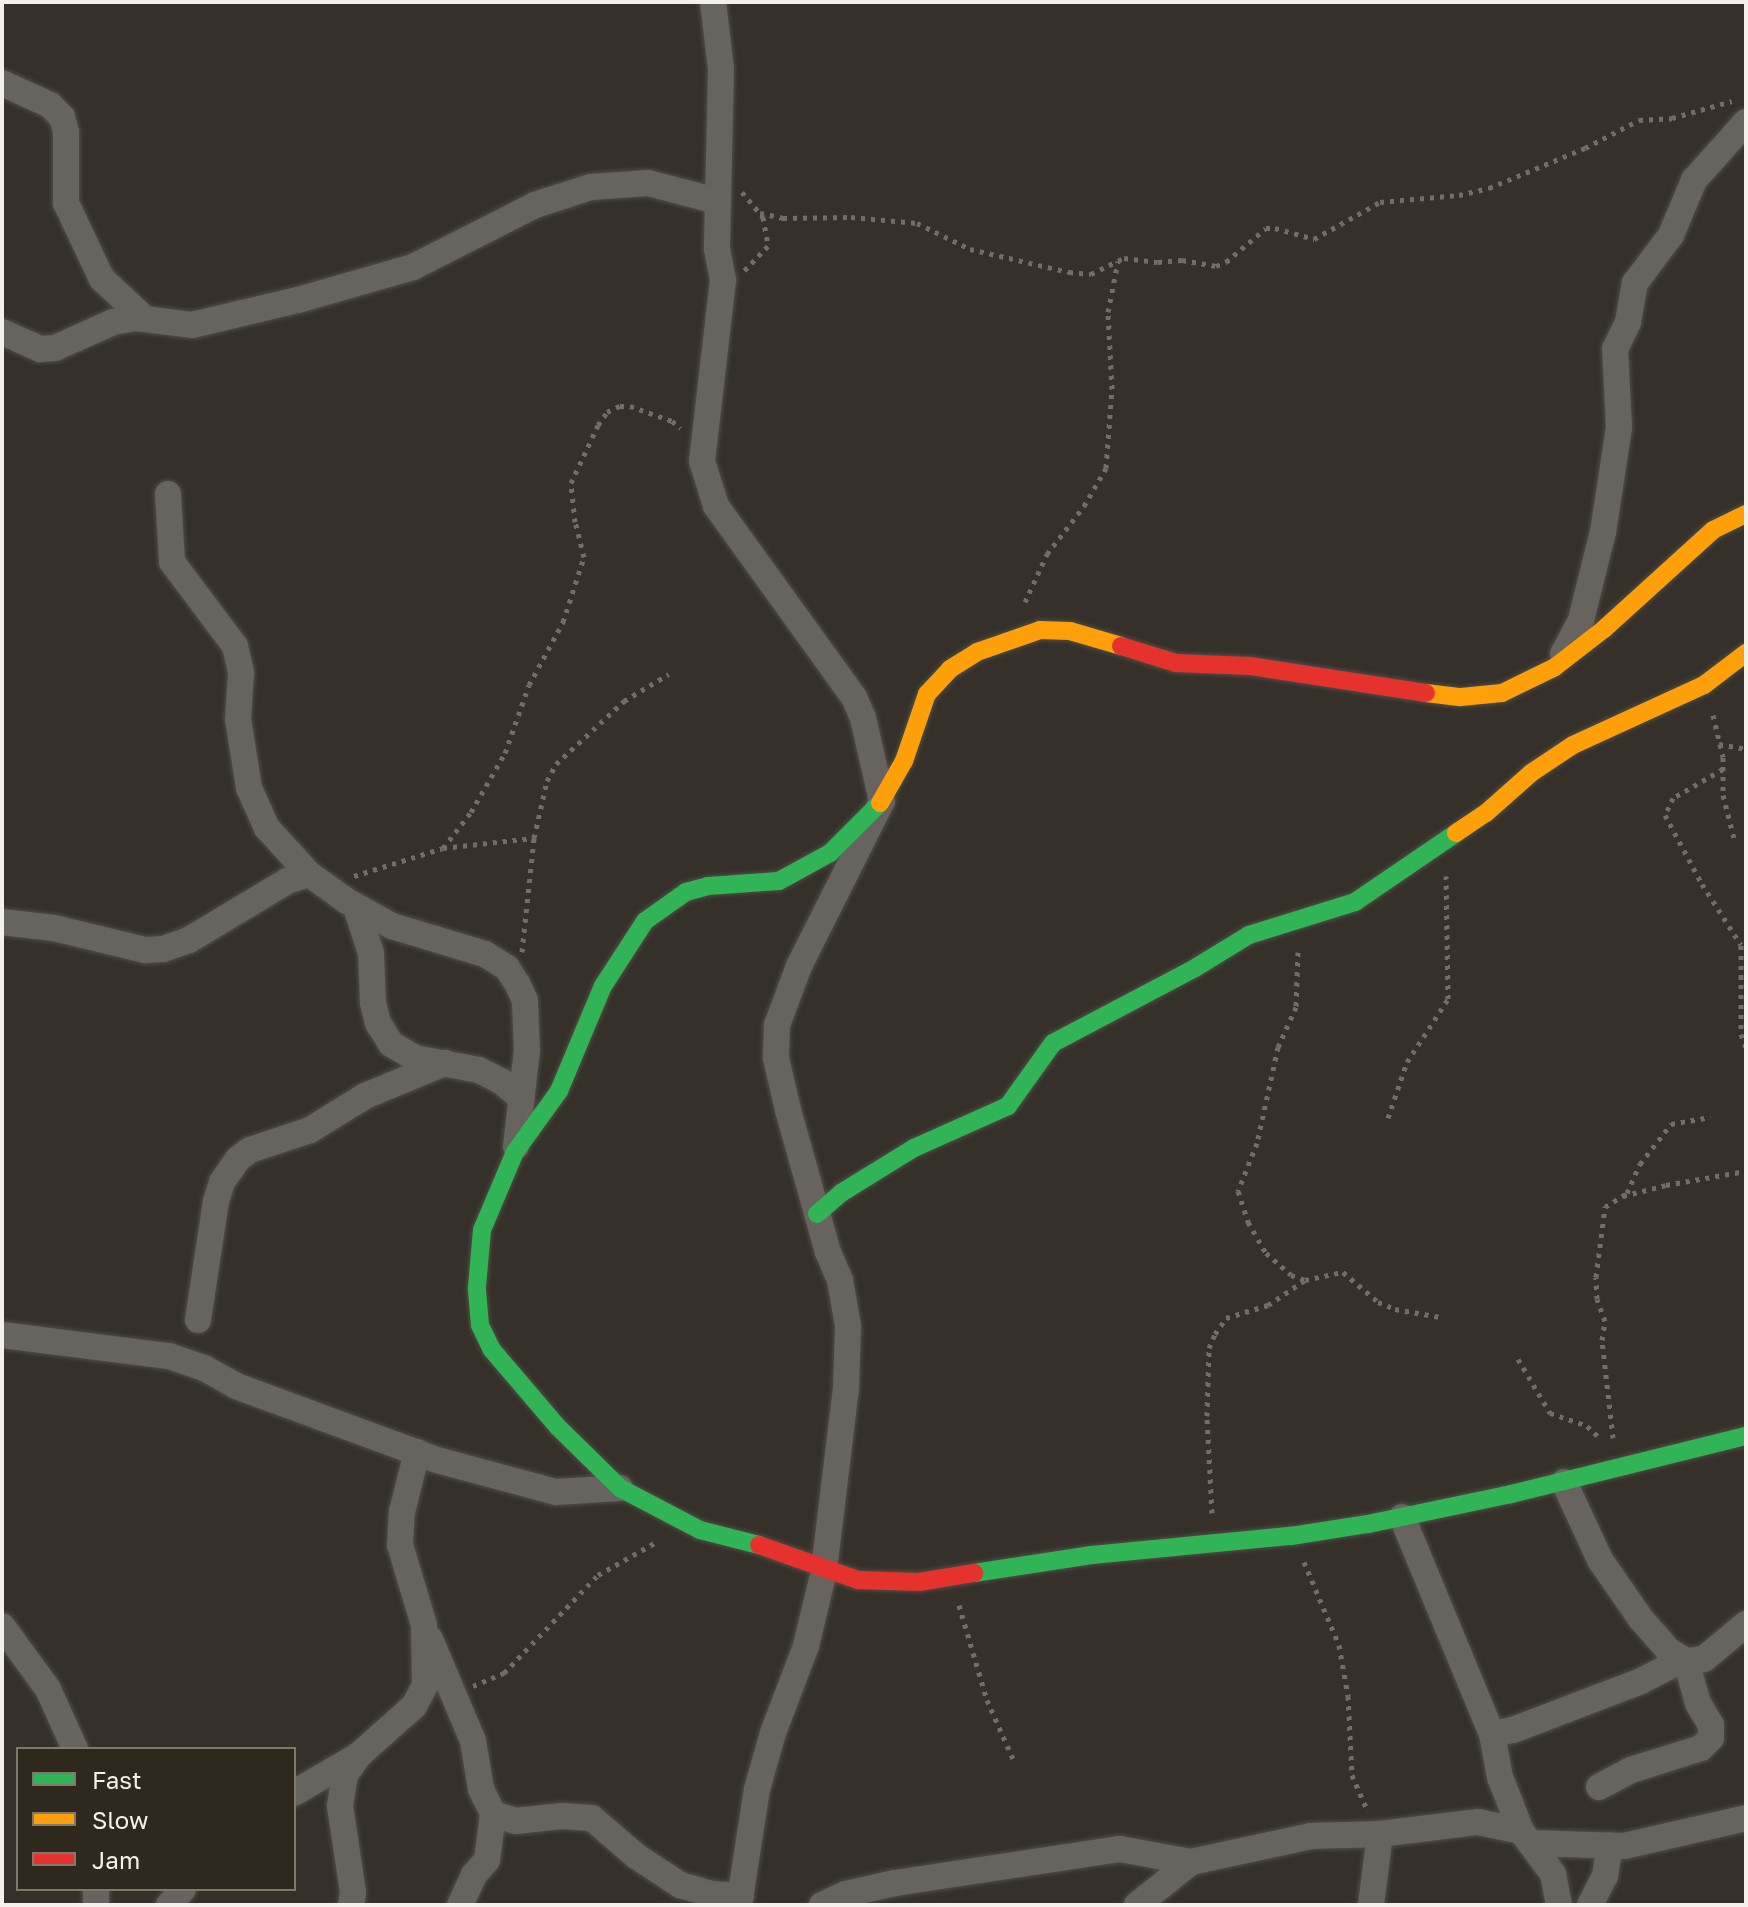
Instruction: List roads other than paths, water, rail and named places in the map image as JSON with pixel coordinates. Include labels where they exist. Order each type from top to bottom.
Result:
[{"type":"street","points":[[713,2],[721,69],[717,249],[722,285],[702,461],[716,506],[854,697],[863,718],[882,801]]},
{"type":"street","points":[[2,83],[50,105],[62,117],[66,132],[66,203],[102,279],[144,318]]},
{"type":"street","points":[[1555,667],[1581,620],[1603,532],[1619,427],[1615,349],[1628,322],[1635,283],[1671,235],[1694,180],[1746,122]]},
{"type":"street","points":[[2,332],[40,349],[55,348],[113,322],[144,318],[192,325],[413,267],[535,205],[591,187],[648,183],[717,201]]},
{"type":"street","points":[[168,494],[172,562],[235,646],[241,673],[238,719],[249,788],[267,828],[315,879],[356,907],[392,926],[485,954],[507,968],[518,985],[525,1001],[527,1050],[515,1152]]},
{"type":"street","points":[[493,1814],[516,1821],[562,1816],[592,1818],[636,1856],[680,1885],[740,1901],[757,1789],[773,1733],[806,1646],[824,1571],[846,1388],[848,1326],[840,1280],[817,1214],[776,1058],[777,1025],[799,966],[904,761],[927,694],[950,669],[977,652],[1007,640],[1040,630],[1070,631],[1176,663],[1250,666],[1338,682],[1461,697],[1502,693],[1555,667],[1604,629],[1713,530],[1746,514]]},
{"type":"street","points":[[817,1214],[841,1193],[914,1148],[1008,1106],[1017,1098],[1053,1043],[1195,968],[1249,935],[1355,902],[1447,839],[1573,745],[1704,685],[1746,653]]},
{"type":"street","points":[[882,801],[830,853],[805,869],[779,881],[708,886],[686,892],[645,921],[603,986],[559,1091],[515,1152],[482,1230],[477,1287],[480,1325],[492,1350],[557,1426],[620,1488],[688,1524],[754,1543],[824,1571],[858,1580],[919,1582],[1092,1555],[1291,1536],[1402,1517],[1564,1482],[1616,1460],[1746,1436]]},
{"type":"street","points":[[2,922],[54,928],[145,950],[163,949],[189,940],[287,881],[315,879]]},
{"type":"street","points":[[356,907],[371,953],[373,1003],[378,1023],[391,1044],[415,1058],[479,1070],[501,1081],[521,1098]]},
{"type":"street","points":[[198,1320],[216,1201],[222,1182],[238,1159],[250,1150],[310,1130],[365,1096],[445,1063]]},
{"type":"street","points":[[2,1335],[169,1356],[204,1368],[236,1386],[417,1452],[556,1492],[568,1488],[620,1488]]},
{"type":"street","points":[[417,1452],[402,1512],[400,1545],[424,1625],[473,1741],[481,1789],[493,1814],[487,1860],[465,1889],[460,1905]]},
{"type":"street","points":[[1564,1482],[1600,1560],[1641,1619],[1684,1660],[1698,1703],[1711,1725],[1711,1738],[1701,1748],[1631,1770],[1599,1787]]},
{"type":"street","points":[[1402,1517],[1492,1734],[1500,1777],[1526,1837],[1553,1874],[1559,1905]]},
{"type":"street","points":[[1492,1734],[1513,1730],[1641,1681],[1684,1660],[1704,1659],[1746,1624]]},
{"type":"street","points":[[351,1905],[353,1892],[340,1806],[345,1775],[362,1753],[414,1706],[425,1685],[424,1625]]},
{"type":"street","points":[[2,1626],[48,1689],[74,1747]]},
{"type":"street","points":[[299,1787],[362,1753]]},
{"type":"street","points":[[1137,1905],[1191,1862],[1311,1836],[1380,1834],[1478,1822],[1526,1837],[1624,1846],[1746,1818]]},
{"type":"street","points":[[1371,1905],[1380,1834]]},
{"type":"street","points":[[1590,1905],[1605,1876],[1610,1845]]},
{"type":"street","points":[[822,1905],[846,1894],[895,1883],[1120,1849],[1144,1850],[1191,1862]]}]
